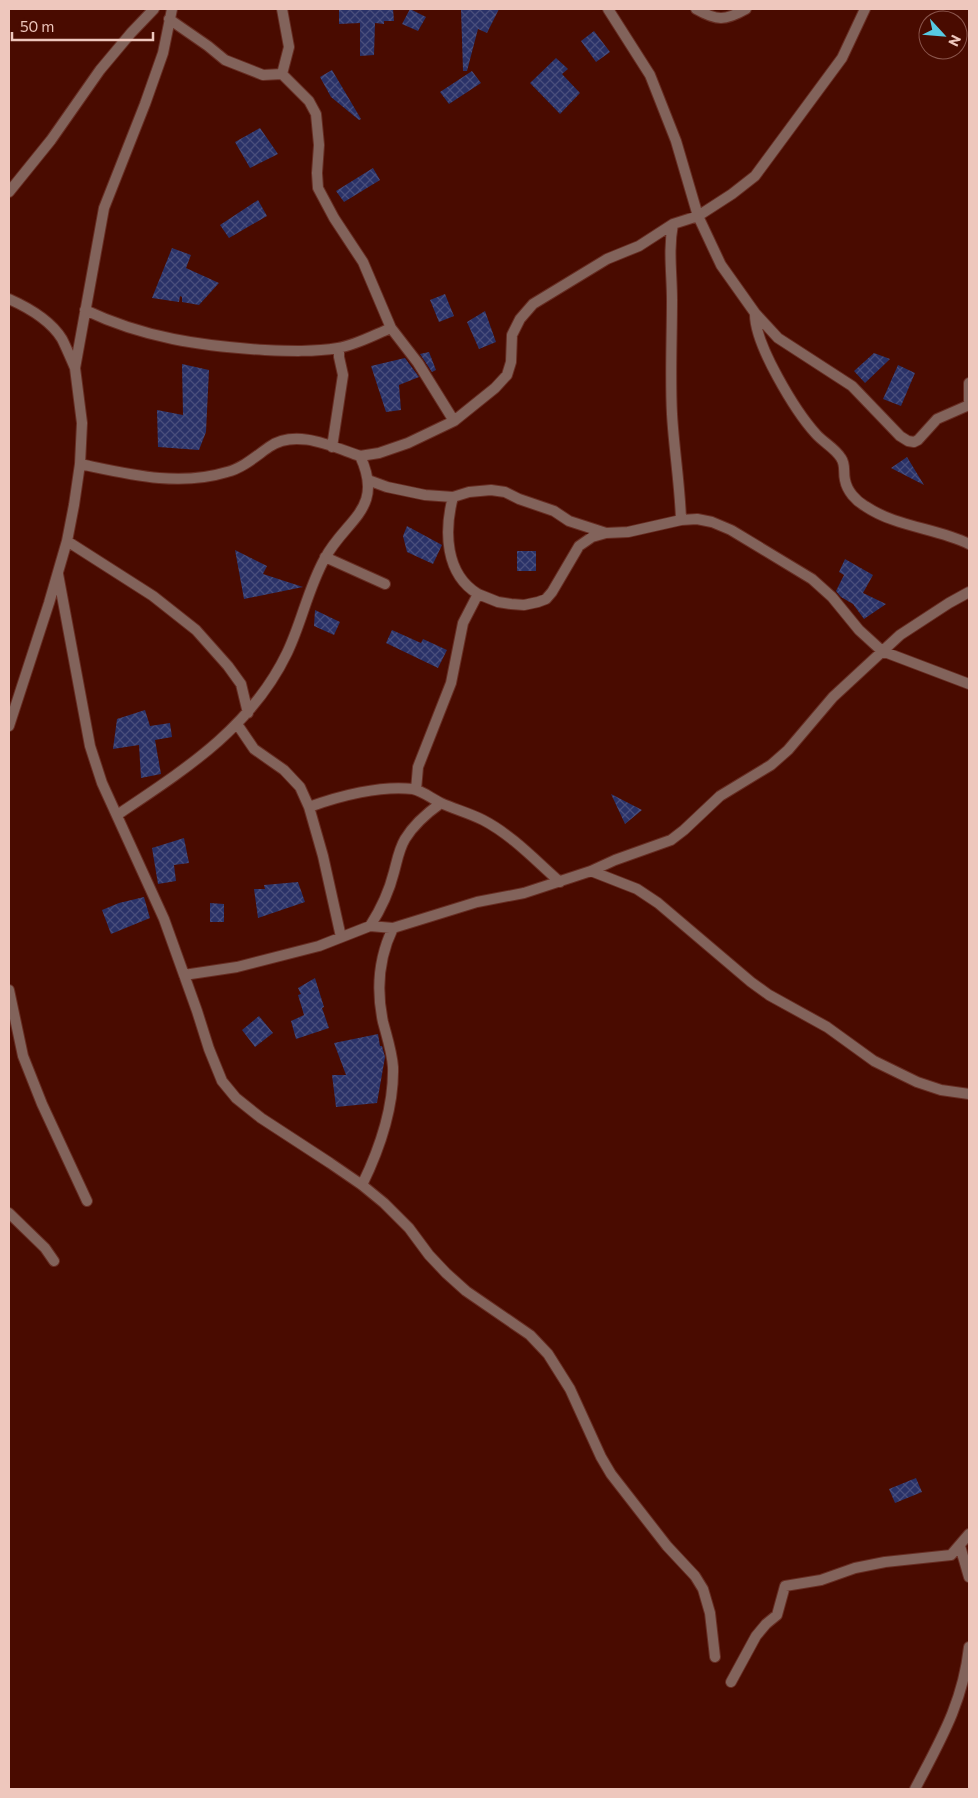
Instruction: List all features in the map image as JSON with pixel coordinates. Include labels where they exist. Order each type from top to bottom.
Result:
[{"type":"street","points":[[9,192],[51,140],[100,70],[131,32],[154,9]]},
{"type":"street","points":[[282,9],[289,47],[282,74]]},
{"type":"street","points":[[608,9],[650,75],[676,141],[698,216],[721,265],[755,314],[778,338],[852,386],[883,416],[890,426],[908,441],[914,442],[918,440],[937,419],[969,405]]},
{"type":"street","points":[[696,9],[720,19],[733,16],[746,9]]},
{"type":"street","points":[[80,464],[132,475],[183,478],[227,472],[244,465],[271,445],[290,438],[332,447],[360,456],[408,443],[454,421],[495,388],[506,375],[511,362],[512,335],[520,319],[533,304],[607,259],[639,246],[674,224],[698,216],[732,194],[755,176],[842,58],[865,9]]},
{"type":"street","points":[[9,726],[58,574],[74,505],[80,464],[82,423],[75,368],[104,208],[163,53],[171,14],[225,60],[263,75],[282,74],[309,101],[316,114],[319,145],[318,188],[334,218],[363,262],[391,328],[418,363],[454,421]]},
{"type":"street","points":[[674,224],[670,243],[672,300],[671,396],[681,520]]},
{"type":"street","points":[[9,299],[27,307],[61,338],[75,368]]},
{"type":"street","points":[[85,310],[144,333],[182,341],[224,347],[289,351],[338,348],[391,328]]},
{"type":"street","points":[[755,314],[761,342],[769,361],[796,406],[817,435],[842,459],[845,481],[853,496],[866,507],[905,524],[942,533],[969,544]]},
{"type":"street","points":[[332,447],[343,376],[338,348]]},
{"type":"street","points":[[969,383],[969,401]]},
{"type":"street","points":[[117,815],[226,735],[248,713],[272,681],[288,652],[300,623],[310,589],[325,557],[360,514],[368,492],[368,480],[365,466],[360,456]]},
{"type":"street","points":[[368,480],[386,487],[425,495],[453,497],[469,492],[491,490],[505,492],[554,511],[569,521],[606,534]]},
{"type":"street","points":[[453,497],[448,528],[451,558],[460,579],[468,588],[498,602],[524,604],[546,599],[560,580],[579,546],[592,537],[628,532],[681,520],[697,519],[712,522],[731,530],[812,579],[832,597],[859,630],[882,651],[969,684]]},
{"type":"street","points":[[67,541],[153,596],[196,630],[223,660],[241,684],[248,713]]},
{"type":"street","points":[[325,557],[385,584]]},
{"type":"street","points":[[58,574],[90,746],[102,783],[164,919],[215,1066],[222,1081],[236,1098],[261,1118],[362,1185],[384,1203],[409,1228],[429,1255],[446,1273],[472,1295],[530,1335],[548,1354],[570,1389],[601,1457],[612,1474],[667,1546],[695,1576],[703,1590],[710,1613],[715,1657]]},
{"type":"street","points":[[184,975],[237,967],[319,946],[370,926],[392,928],[476,902],[524,893],[591,872],[615,860],[671,840],[720,796],[771,765],[788,750],[833,697],[882,651],[920,622],[969,592]]},
{"type":"street","points":[[416,790],[418,767],[451,683],[464,623],[478,594]]},
{"type":"street","points":[[237,724],[254,749],[291,777],[300,787],[309,807],[325,863],[341,937]]},
{"type":"street","points":[[309,807],[334,798],[382,790],[398,788],[416,790],[441,803],[483,820],[502,832],[560,882]]},
{"type":"street","points":[[370,926],[382,907],[398,855],[405,840],[414,827],[441,803]]},
{"type":"street","points":[[591,872],[637,889],[658,902],[751,982],[769,995],[827,1027],[874,1061],[917,1082],[941,1090],[969,1094]]},
{"type":"street","points":[[362,1185],[379,1148],[392,1093],[393,1066],[383,1020],[378,978],[381,957],[392,928]]},
{"type":"street","points":[[9,995],[23,1056],[42,1104],[87,1201]]},
{"type":"street","points":[[9,1213],[45,1248],[54,1261]]},
{"type":"street","points":[[731,1682],[756,1636],[776,1615],[784,1586],[821,1580],[855,1568],[885,1562],[951,1555],[969,1534]]},
{"type":"street","points":[[960,1546],[968,1570]]},
{"type":"street","points":[[914,1789],[946,1731],[955,1710],[963,1687],[969,1647]]},
{"type":"building","points":[[339,9],[393,9],[394,21],[384,21],[384,24],[375,23],[374,55],[360,56],[360,23],[339,24]]},
{"type":"building","points":[[410,9],[426,17],[418,31],[402,24]]},
{"type":"building","points":[[461,9],[499,9],[487,33],[478,29],[467,71],[463,71]]},
{"type":"building","points":[[594,31],[610,52],[596,62],[581,41]]},
{"type":"building","points":[[556,58],[568,69],[562,74],[580,93],[560,114],[530,83]]},
{"type":"building","points":[[332,70],[361,119],[359,120],[331,97],[320,77]]},
{"type":"building","points":[[472,71],[481,83],[449,104],[440,92]]},
{"type":"building","points":[[260,128],[278,154],[250,168],[235,142]]},
{"type":"building","points":[[373,168],[380,180],[344,202],[336,191]]},
{"type":"building","points":[[258,200],[267,216],[229,238],[220,225]]},
{"type":"building","points":[[172,248],[191,255],[186,268],[219,283],[199,305],[182,302],[182,297],[180,296],[179,302],[152,298]]},
{"type":"building","points":[[445,294],[454,316],[439,322],[430,300]]},
{"type":"building","points":[[485,311],[496,342],[479,349],[467,322]]},
{"type":"building","points":[[429,352],[436,370],[432,372],[420,354]]},
{"type":"building","points":[[874,353],[890,359],[865,383],[854,371]]},
{"type":"building","points":[[405,358],[419,377],[399,385],[401,410],[386,412],[371,366]]},
{"type":"building","points":[[182,364],[209,370],[206,432],[199,450],[158,447],[157,410],[183,415]]},
{"type":"building","points":[[898,365],[915,373],[901,406],[883,399]]},
{"type":"building","points":[[907,457],[924,485],[891,468]]},
{"type":"building","points":[[407,526],[442,545],[433,564],[407,552],[403,536]]},
{"type":"building","points":[[235,550],[267,566],[263,574],[303,587],[244,599]]},
{"type":"building","points":[[517,551],[536,551],[536,571],[517,571]]},
{"type":"building","points":[[845,559],[873,575],[863,593],[886,604],[864,619],[853,604],[841,597],[836,591],[844,575],[839,572]]},
{"type":"building","points":[[315,610],[340,622],[334,635],[314,626]]},
{"type":"building","points":[[392,630],[421,643],[423,639],[447,650],[438,668],[386,643]]},
{"type":"building","points":[[145,710],[150,726],[170,723],[172,737],[155,740],[161,774],[141,778],[139,745],[113,749],[117,719]]},
{"type":"building","points":[[611,794],[642,810],[625,824]]},
{"type":"building","points":[[184,838],[189,863],[174,865],[176,881],[158,884],[152,848]]},
{"type":"building","points":[[298,882],[305,902],[258,918],[254,889],[265,889],[264,885]]},
{"type":"building","points":[[144,897],[150,918],[111,934],[102,910],[119,903]]},
{"type":"building","points":[[210,903],[224,904],[224,922],[210,922]]},
{"type":"building","points":[[315,978],[329,1028],[296,1039],[291,1021],[304,1015],[298,995],[301,994],[298,988]]},
{"type":"building","points":[[259,1016],[273,1033],[255,1047],[242,1030]]},
{"type":"building","points":[[378,1034],[380,1046],[382,1046],[385,1057],[377,1103],[336,1107],[332,1075],[346,1075],[334,1043]]},
{"type":"building","points":[[916,1478],[922,1492],[895,1503],[889,1489]]}]
